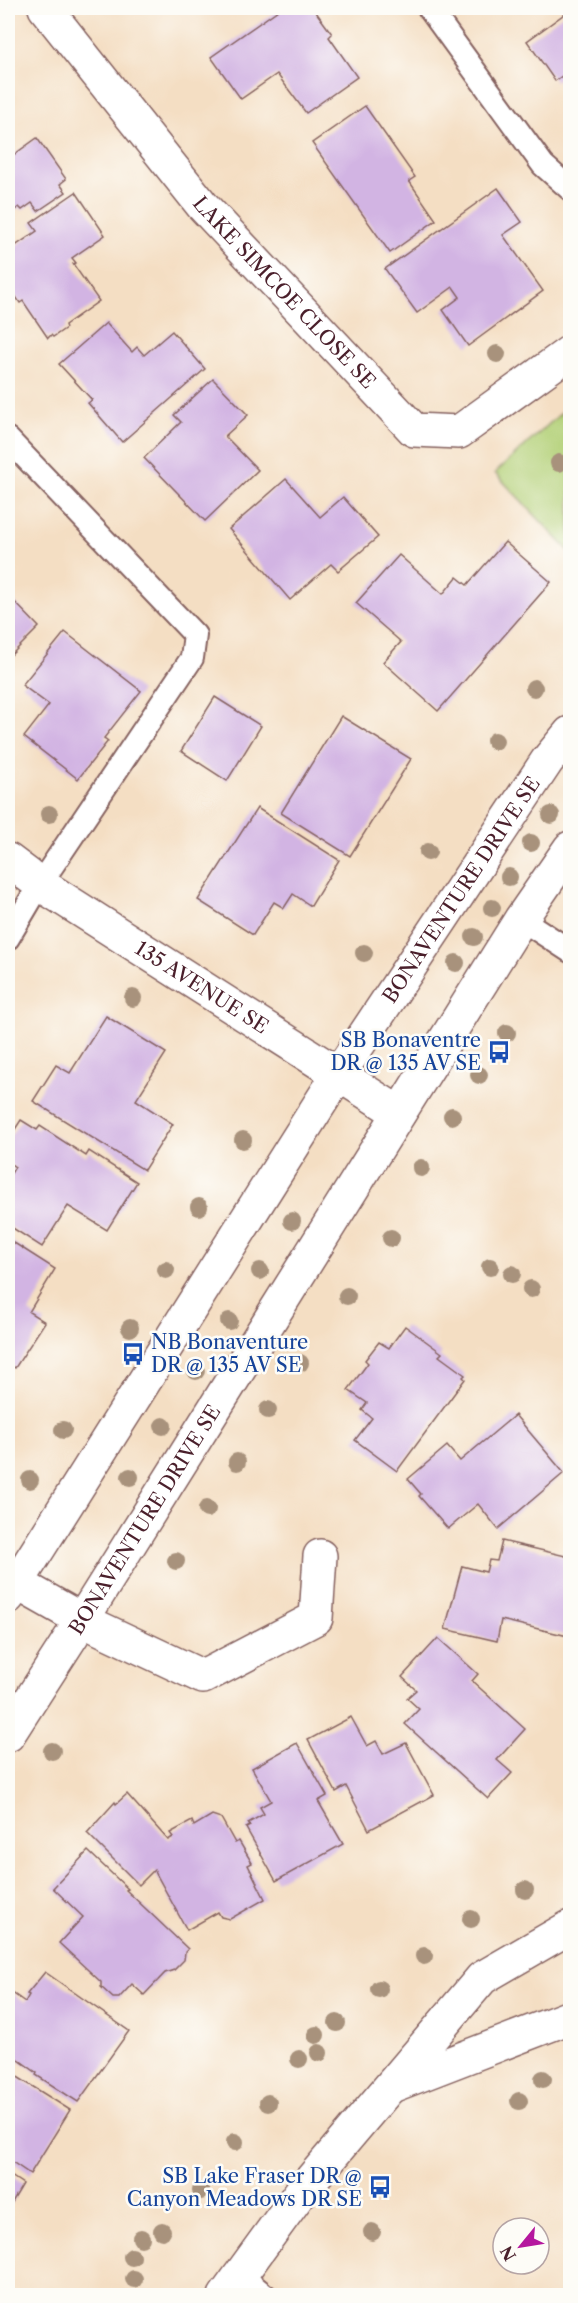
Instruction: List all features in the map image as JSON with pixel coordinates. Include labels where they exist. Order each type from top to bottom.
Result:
[{"type":"street","name":"LAKE SIMCOE CLOSE SE","points":[[45,8],[202,205],[414,429],[459,432],[570,352]]},
{"type":"street","name":"BONAVENTURE DRIVE SE","points":[[10,1586],[338,1075],[547,760],[570,733]]},
{"type":"street","name":"BONAVENTURE DRIVE SE","points":[[8,1736],[521,919],[570,848]]},
{"type":"street","name":"135 AVENUE SE","points":[[8,860],[40,884],[399,1113]]},
{"type":"street","points":[[10,1586],[203,1677],[316,1618],[320,1556]]},
{"type":"street","points":[[232,2285],[300,2193],[482,1978],[570,1927]]},
{"type":"street","points":[[389,2087],[570,2017]]},
{"type":"lane","points":[[429,8],[543,165],[570,189]]},
{"type":"lane","points":[[8,439],[195,635],[192,658],[40,884],[8,938]]},
{"type":"lane","points":[[521,919],[570,951]]},
{"type":"lane","points":[[232,2285],[266,2295]]},
{"type":"green space","points":[[570,405],[570,552],[495,473]]},
{"type":"building","points":[[281,8],[313,8],[332,34],[329,37],[357,77],[306,113],[277,74],[241,99],[211,57]]},
{"type":"building","points":[[570,10],[570,70],[555,81],[527,41]]},
{"type":"building","points":[[365,106],[415,177],[409,181],[436,220],[390,253],[312,143]]},
{"type":"building","points":[[37,138],[66,179],[60,184],[66,192],[38,211],[32,203],[22,210],[19,207],[8,215],[8,159]]},
{"type":"building","points":[[498,188],[522,222],[503,235],[543,291],[468,346],[443,310],[460,297],[453,287],[417,313],[385,269]]},
{"type":"building","points":[[76,192],[105,235],[72,258],[76,263],[73,264],[99,301],[65,325],[66,328],[48,338],[23,301],[20,303],[8,285],[8,251],[37,231],[31,223]]},
{"type":"building","points":[[106,323],[132,352],[137,347],[144,355],[172,331],[205,369],[122,442],[88,403],[92,400],[59,364]]},
{"type":"building","points":[[213,379],[248,415],[225,436],[258,470],[205,521],[144,458],[181,422],[174,415]]},
{"type":"building","points":[[286,479],[320,517],[343,497],[378,537],[338,571],[331,564],[290,600],[229,529]]},
{"type":"building","points":[[505,542],[551,582],[438,711],[383,662],[401,642],[356,603],[399,555],[443,594],[457,577],[467,585]]},
{"type":"building","points":[[8,595],[39,627],[8,658]]},
{"type":"building","points":[[65,632],[141,691],[104,738],[108,741],[78,779],[24,737],[49,705],[22,685]]},
{"type":"building","points":[[215,697],[261,726],[227,781],[181,751]]},
{"type":"building","points":[[341,716],[411,759],[350,856],[281,813]]},
{"type":"building","points":[[257,808],[339,860],[311,906],[293,894],[284,908],[274,902],[253,935],[198,900]]},
{"type":"building","points":[[106,1016],[166,1053],[136,1100],[173,1124],[144,1170],[33,1101],[56,1065],[70,1073]]},
{"type":"building","points":[[21,1120],[37,1130],[40,1126],[86,1156],[89,1151],[137,1182],[107,1230],[68,1206],[42,1247],[8,1225],[8,1178],[15,1167],[8,1162],[8,1140]]},
{"type":"building","points":[[8,1239],[55,1269],[29,1312],[45,1322],[15,1368],[8,1363]]},
{"type":"building","points":[[405,1326],[442,1353],[439,1356],[465,1375],[463,1377],[465,1379],[397,1471],[355,1440],[372,1418],[362,1410],[367,1403],[348,1390],[368,1363],[365,1360],[379,1342],[389,1348]]},
{"type":"building","points":[[515,1415],[564,1473],[498,1529],[478,1504],[448,1529],[419,1496],[421,1494],[408,1479],[447,1446],[460,1461]]},
{"type":"building","points":[[502,1541],[570,1557],[570,1631],[568,1636],[501,1620],[497,1641],[445,1629],[462,1566],[486,1572],[489,1560],[497,1561]]},
{"type":"building","points":[[438,1638],[478,1674],[472,1681],[525,1729],[497,1760],[512,1773],[488,1799],[405,1724],[419,1709],[407,1698],[416,1690],[402,1677]]},
{"type":"building","points":[[351,1717],[367,1746],[376,1741],[383,1754],[406,1743],[434,1795],[369,1830],[346,1786],[336,1792],[308,1740]]},
{"type":"building","points":[[297,1743],[327,1796],[318,1801],[343,1844],[276,1881],[246,1828],[250,1826],[248,1823],[264,1814],[260,1807],[271,1801],[252,1768]]},
{"type":"building","points":[[127,1794],[168,1840],[173,1837],[170,1833],[192,1821],[194,1826],[212,1815],[221,1818],[235,1843],[239,1841],[252,1863],[248,1865],[265,1899],[230,1919],[221,1917],[218,1912],[187,1930],[154,1870],[139,1885],[87,1833],[115,1802],[116,1804]]},
{"type":"building","points":[[88,1851],[188,1949],[184,1960],[174,1970],[165,1973],[144,1995],[132,1984],[119,1998],[113,1998],[101,1987],[101,1982],[59,1943],[83,1917],[53,1888]]},
{"type":"building","points":[[45,1972],[129,2031],[78,2102],[36,2075],[37,2073],[8,2052],[8,1990],[25,2002],[29,1995],[27,1994]]},
{"type":"building","points":[[8,2071],[70,2110],[30,2174],[8,2159]]},
{"type":"building","points":[[8,2174],[23,2184],[8,2209]]},
{"type":"place","name":"SB Bonaventre DR @ 135 AV SE","points":[[499,1052]]},
{"type":"place","name":"NB Bonaventure DR @ 135 AV SE","points":[[133,1354]]},
{"type":"place","name":"SB Lake Fraser DR @ Canyon Meadows DR SE","points":[[380,2187]]}]
